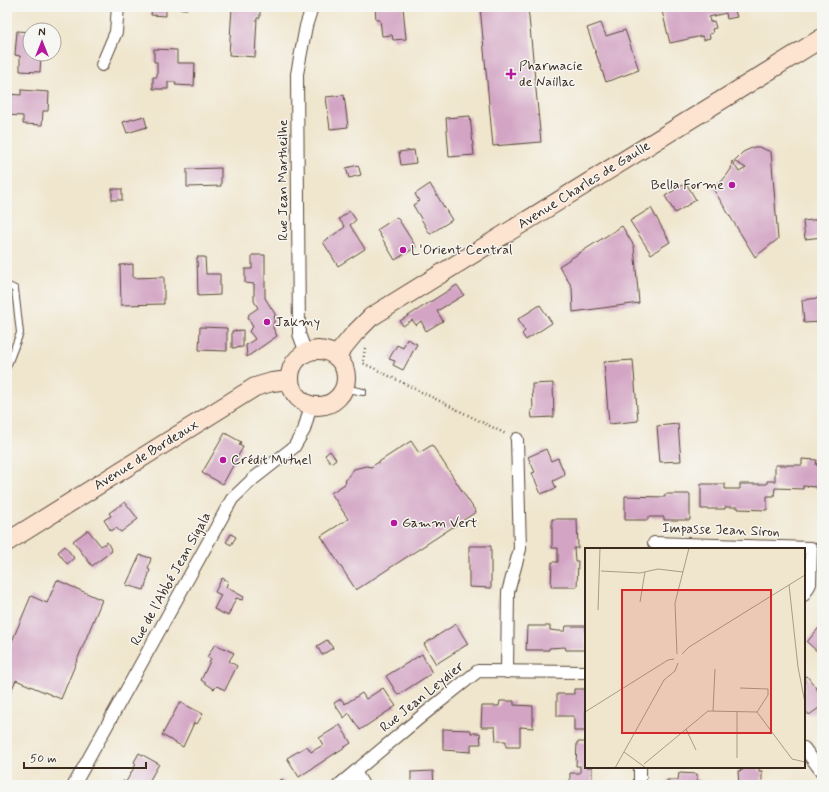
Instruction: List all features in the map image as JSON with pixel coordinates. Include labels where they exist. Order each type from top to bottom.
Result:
[{"type":"main road","name":"Avenue Charles de Gaulle","points":[[336,356],[354,334],[371,317],[822,38]]},
{"type":"main road","points":[[321,350],[336,356],[345,371],[346,380],[340,395],[334,401],[319,406],[310,405],[297,396],[292,388],[290,380],[294,364],[299,358],[306,353],[321,350]]},
{"type":"main road","name":"Avenue de Bordeaux","points":[[7,542],[255,386],[290,380]]},
{"type":"street","points":[[102,65],[116,32],[118,7]]},
{"type":"street","name":"Rue Jean Martheilhe","points":[[306,353],[299,334],[297,74],[306,26],[312,7]]},
{"type":"street","name":"Rue de l'Abbé Jean Sigala","points":[[74,785],[232,499],[253,479],[294,447],[304,430],[310,405]]},
{"type":"street","points":[[507,672],[508,592],[520,550],[516,439]]},
{"type":"street","name":"Impasse Jean Siron","points":[[654,543],[811,548],[810,584],[805,593]]},
{"type":"street","name":"Rue Jean Leydier","points":[[339,785],[478,671],[585,672]]},
{"type":"street","points":[[805,749],[822,772]]},
{"type":"street","points":[[640,768],[640,785]]},
{"type":"street","points":[[355,772],[363,785]]},
{"type":"lane","points":[[7,285],[14,289],[20,333],[7,367]]},
{"type":"lane","points":[[344,388],[363,392]]},
{"type":"path","points":[[354,334],[365,346],[363,364],[516,439]]},
{"type":"building","points":[[152,7],[166,7],[166,16],[151,15]]},
{"type":"building","points":[[187,7],[187,9],[170,8]]},
{"type":"building","points":[[232,7],[260,7],[260,18],[257,18],[255,57],[229,55]]},
{"type":"building","points":[[375,7],[403,7],[406,39],[393,40],[392,35],[382,36],[380,20],[376,20]]},
{"type":"building","name":"Pharmacie de Naillac","points":[[480,7],[528,7],[541,142],[493,146]]},
{"type":"building","points":[[661,7],[749,8],[735,11],[737,17],[727,19],[726,13],[709,17],[710,22],[714,21],[716,28],[712,29],[713,33],[709,34],[710,38],[703,40],[702,36],[670,43]]},
{"type":"building","points":[[601,23],[606,36],[625,30],[639,70],[606,82],[587,28]]},
{"type":"building","points":[[17,31],[22,31],[22,62],[41,62],[40,72],[20,71],[20,56],[15,55]]},
{"type":"building","points":[[154,49],[177,50],[177,63],[195,63],[194,86],[175,85],[176,82],[168,82],[168,89],[153,89],[153,77],[157,77],[157,62],[154,62]]},
{"type":"building","points":[[21,90],[49,92],[48,111],[43,111],[42,125],[23,124],[23,116],[7,115],[7,94],[21,95]]},
{"type":"building","points":[[344,95],[348,127],[330,129],[326,97]]},
{"type":"building","points":[[144,116],[147,127],[127,133],[123,122]]},
{"type":"building","points":[[470,116],[474,155],[449,157],[446,118]]},
{"type":"building","points":[[754,147],[759,147],[771,152],[778,239],[755,257],[712,187],[721,182],[727,175],[731,169],[732,161],[739,172],[746,168],[734,161],[743,152]]},
{"type":"building","points":[[414,150],[416,163],[401,165],[399,152]]},
{"type":"building","points":[[358,165],[361,175],[349,178],[346,168]]},
{"type":"building","points":[[221,168],[221,186],[187,187],[187,169]]},
{"type":"building","points":[[686,183],[696,200],[675,213],[665,196]]},
{"type":"building","points":[[430,184],[452,220],[430,234],[413,205],[419,201],[415,194]]},
{"type":"building","points":[[112,189],[122,189],[122,200],[112,200]]},
{"type":"building","points":[[651,208],[670,242],[651,254],[630,221]]},
{"type":"building","points":[[350,211],[356,220],[350,225],[365,249],[338,266],[323,242],[345,227],[339,219]]},
{"type":"building","points":[[397,217],[416,247],[395,260],[377,230]]},
{"type":"building","points":[[822,219],[822,237],[805,239],[803,221]]},
{"type":"building","points":[[622,226],[634,246],[639,303],[573,312],[572,287],[559,266]]},
{"type":"building","points":[[252,255],[265,255],[265,298],[275,314],[273,328],[277,336],[247,357],[246,345],[255,339],[249,331],[253,327],[248,318],[249,314],[258,308],[254,301],[254,284],[245,283],[245,269],[252,269]]},
{"type":"building","points":[[197,257],[205,257],[206,274],[220,274],[220,295],[198,296]]},
{"type":"building","points":[[133,264],[133,278],[164,277],[164,304],[121,305],[120,265]]},
{"type":"building","points":[[457,285],[464,295],[437,311],[443,321],[426,331],[421,321],[416,325],[412,320],[403,326],[400,321]]},
{"type":"building","points":[[819,298],[821,322],[804,323],[802,300]]},
{"type":"building","points":[[540,305],[552,323],[526,340],[522,334],[525,331],[518,319]]},
{"type":"building","points":[[200,327],[227,328],[227,351],[199,350]]},
{"type":"building","points":[[243,330],[243,347],[232,348],[232,331]]},
{"type":"building","points":[[407,339],[417,344],[403,370],[393,365],[395,361],[389,359],[397,345],[403,348]]},
{"type":"building","points":[[633,360],[638,421],[609,424],[604,362]]},
{"type":"building","points":[[553,383],[554,417],[532,418],[532,384]]},
{"type":"building","points":[[678,424],[681,461],[660,462],[657,426]]},
{"type":"building","name":"Crédit Mutuel","points":[[225,433],[241,442],[239,445],[243,447],[223,484],[202,473]]},
{"type":"building","points":[[411,441],[419,453],[432,445],[476,512],[356,590],[321,536],[348,519],[331,493],[345,484],[346,479],[354,469],[366,466],[371,467]]},
{"type":"building","points":[[546,449],[551,461],[558,458],[565,475],[553,481],[556,488],[541,494],[532,473],[535,472],[528,457]]},
{"type":"building","points":[[330,451],[336,459],[331,463],[325,455]]},
{"type":"building","points":[[802,459],[817,460],[816,465],[822,465],[822,490],[817,490],[817,487],[803,486],[803,489],[775,488],[774,496],[767,496],[767,510],[738,509],[738,507],[725,507],[725,509],[701,509],[701,484],[725,484],[725,489],[740,489],[740,484],[767,484],[767,481],[775,481],[775,465],[802,465]]},
{"type":"building","points":[[665,494],[690,494],[690,520],[664,520],[664,517],[648,517],[648,520],[625,520],[625,496],[665,497]]},
{"type":"building","points":[[125,502],[138,519],[121,532],[116,528],[111,531],[104,520],[111,516],[109,513]]},
{"type":"building","points":[[552,519],[577,519],[578,548],[574,548],[575,561],[578,561],[577,587],[551,587],[552,562],[558,562],[558,548],[552,548]]},
{"type":"building","points":[[88,530],[101,546],[107,542],[112,551],[92,566],[73,541]]},
{"type":"building","points":[[231,534],[236,537],[231,545],[226,542]]},
{"type":"building","points":[[65,546],[74,558],[67,564],[58,552]]},
{"type":"building","points":[[469,546],[491,546],[491,588],[469,587]]},
{"type":"building","points":[[140,555],[151,558],[148,569],[150,570],[144,590],[126,585]]},
{"type":"building","points":[[222,578],[228,581],[226,587],[244,597],[242,600],[236,598],[228,616],[214,609],[221,595],[215,592]]},
{"type":"building","points":[[57,580],[102,600],[61,699],[16,680],[11,691],[7,690],[7,653],[31,596],[47,603]]},
{"type":"building","points":[[456,624],[468,644],[436,664],[424,644]]},
{"type":"building","points":[[822,624],[822,656],[807,642]]},
{"type":"building","points":[[527,626],[550,626],[550,630],[565,631],[566,626],[585,626],[585,650],[566,650],[565,647],[549,648],[549,650],[526,650]]},
{"type":"building","points":[[327,640],[333,648],[322,655],[317,646]]},
{"type":"building","points":[[215,644],[234,653],[229,661],[237,666],[225,690],[217,686],[214,689],[201,680],[211,659],[207,657]]},
{"type":"building","points":[[422,654],[432,673],[398,695],[386,676]]},
{"type":"building","points":[[807,676],[822,696],[819,698],[822,701],[822,706],[809,715],[805,710],[805,677]]},
{"type":"building","points":[[383,688],[396,706],[360,730],[349,713],[344,718],[334,703],[341,699],[345,704],[362,693],[366,699]]},
{"type":"building","points":[[574,689],[585,689],[585,731],[574,731],[574,716],[557,716],[557,694],[574,694]]},
{"type":"building","points":[[500,701],[514,701],[514,705],[533,706],[533,728],[520,727],[520,747],[506,747],[506,741],[496,741],[495,727],[481,727],[482,706],[499,706]]},
{"type":"building","points":[[180,702],[203,714],[197,724],[194,723],[183,747],[162,735]]},
{"type":"building","points":[[340,725],[351,743],[299,777],[287,758],[307,746],[311,752],[323,745],[319,738]]},
{"type":"building","points":[[443,729],[471,730],[471,733],[480,733],[481,744],[471,744],[471,752],[443,750]]},
{"type":"building","points":[[577,742],[585,742],[585,768],[592,768],[592,785],[570,785],[570,773],[580,773],[580,766],[576,766]]},
{"type":"building","points":[[139,753],[159,764],[147,785],[121,785],[123,781],[126,782],[136,764],[134,762]]},
{"type":"building","points":[[743,768],[759,768],[759,771],[762,771],[762,785],[739,785],[738,771],[743,770]]},
{"type":"building","points":[[433,771],[434,785],[411,785],[411,772]]},
{"type":"building","points":[[679,773],[697,774],[697,781],[711,781],[711,785],[667,785],[667,780],[678,780]]},
{"type":"building","points":[[282,779],[286,785],[273,785]]},
{"type":"place","name":"Pharmacie de Naillac","points":[[511,74]]},
{"type":"place","name":"Bella Forme","points":[[732,185]]},
{"type":"place","name":"L'Orient Central","points":[[403,250]]},
{"type":"place","name":"Jakmy","points":[[267,322]]},
{"type":"place","name":"Crédit Mutuel","points":[[223,460]]},
{"type":"place","name":"Gamm Vert","points":[[394,523]]}]
